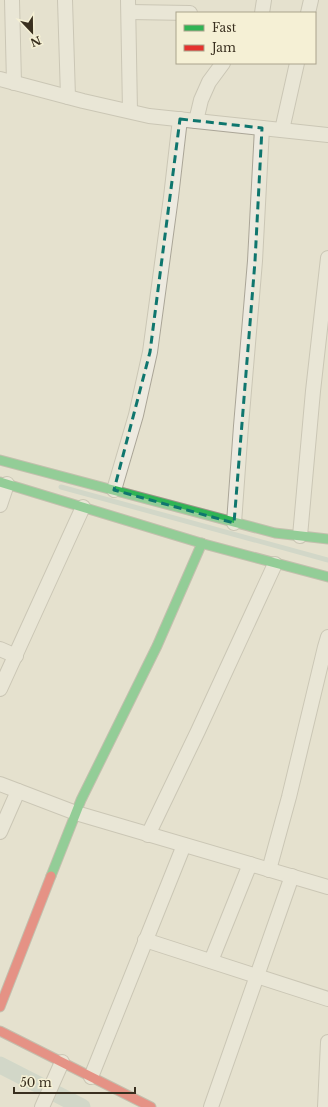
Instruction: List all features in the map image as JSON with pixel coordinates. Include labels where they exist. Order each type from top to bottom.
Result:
[{"type":"street","points":[[12,0],[14,83]]},
{"type":"street","points":[[65,0],[68,97]]},
{"type":"street","points":[[262,12],[264,0]]},
{"type":"street","points":[[308,12],[311,0]]},
{"type":"street","points":[[130,112],[128,6],[181,12]]},
{"type":"street","points":[[196,121],[201,100],[209,82],[222,64]]},
{"type":"street","points":[[282,130],[297,64]]},
{"type":"street","points":[[0,79],[149,116],[328,135]]},
{"type":"street","points":[[114,490],[136,414],[150,352],[180,119]]},
{"type":"street","points":[[234,523],[240,426],[255,261],[262,128]]},
{"type":"street","points":[[300,536],[313,391],[328,258]]},
{"type":"street","points":[[0,460],[275,533],[328,539]]},
{"type":"street","points":[[0,505],[4,483],[274,564],[328,577]]},
{"type":"street","points":[[0,689],[83,507]]},
{"type":"street","points":[[0,1007],[84,793],[157,646],[202,543]]},
{"type":"street","points":[[148,834],[198,731],[274,564]]},
{"type":"street","points":[[269,870],[289,797],[324,647],[328,637]]},
{"type":"street","points":[[0,649],[16,656]]},
{"type":"street","points":[[0,784],[76,814],[328,887]]},
{"type":"street","points":[[0,832],[18,791]]},
{"type":"street","points":[[91,1077],[184,845]]},
{"type":"street","points":[[211,961],[250,864]]},
{"type":"street","points":[[211,1107],[292,876]]},
{"type":"street","points":[[145,940],[328,999]]},
{"type":"street","points":[[0,1031],[152,1107]]},
{"type":"street","points":[[325,1107],[328,1042]]},
{"type":"street","points":[[44,1103],[62,1062]]},
{"type":"highlighted area","points":[[180,119],[262,128],[255,261],[234,523],[114,490],[150,352]]},
{"type":"waterway","points":[[61,487],[328,560]]},
{"type":"waterway","points":[[0,1065],[82,1107]]},
{"type":"traffic: fast","points":[[0,460],[275,533],[328,539]]},
{"type":"traffic: fast","points":[[0,482],[204,544],[328,577]]},
{"type":"traffic: fast","points":[[51,876],[81,800],[157,646],[202,543]]},
{"type":"traffic: jam","points":[[0,1007],[51,876]]},
{"type":"traffic: jam","points":[[0,1031],[151,1107]]}]
